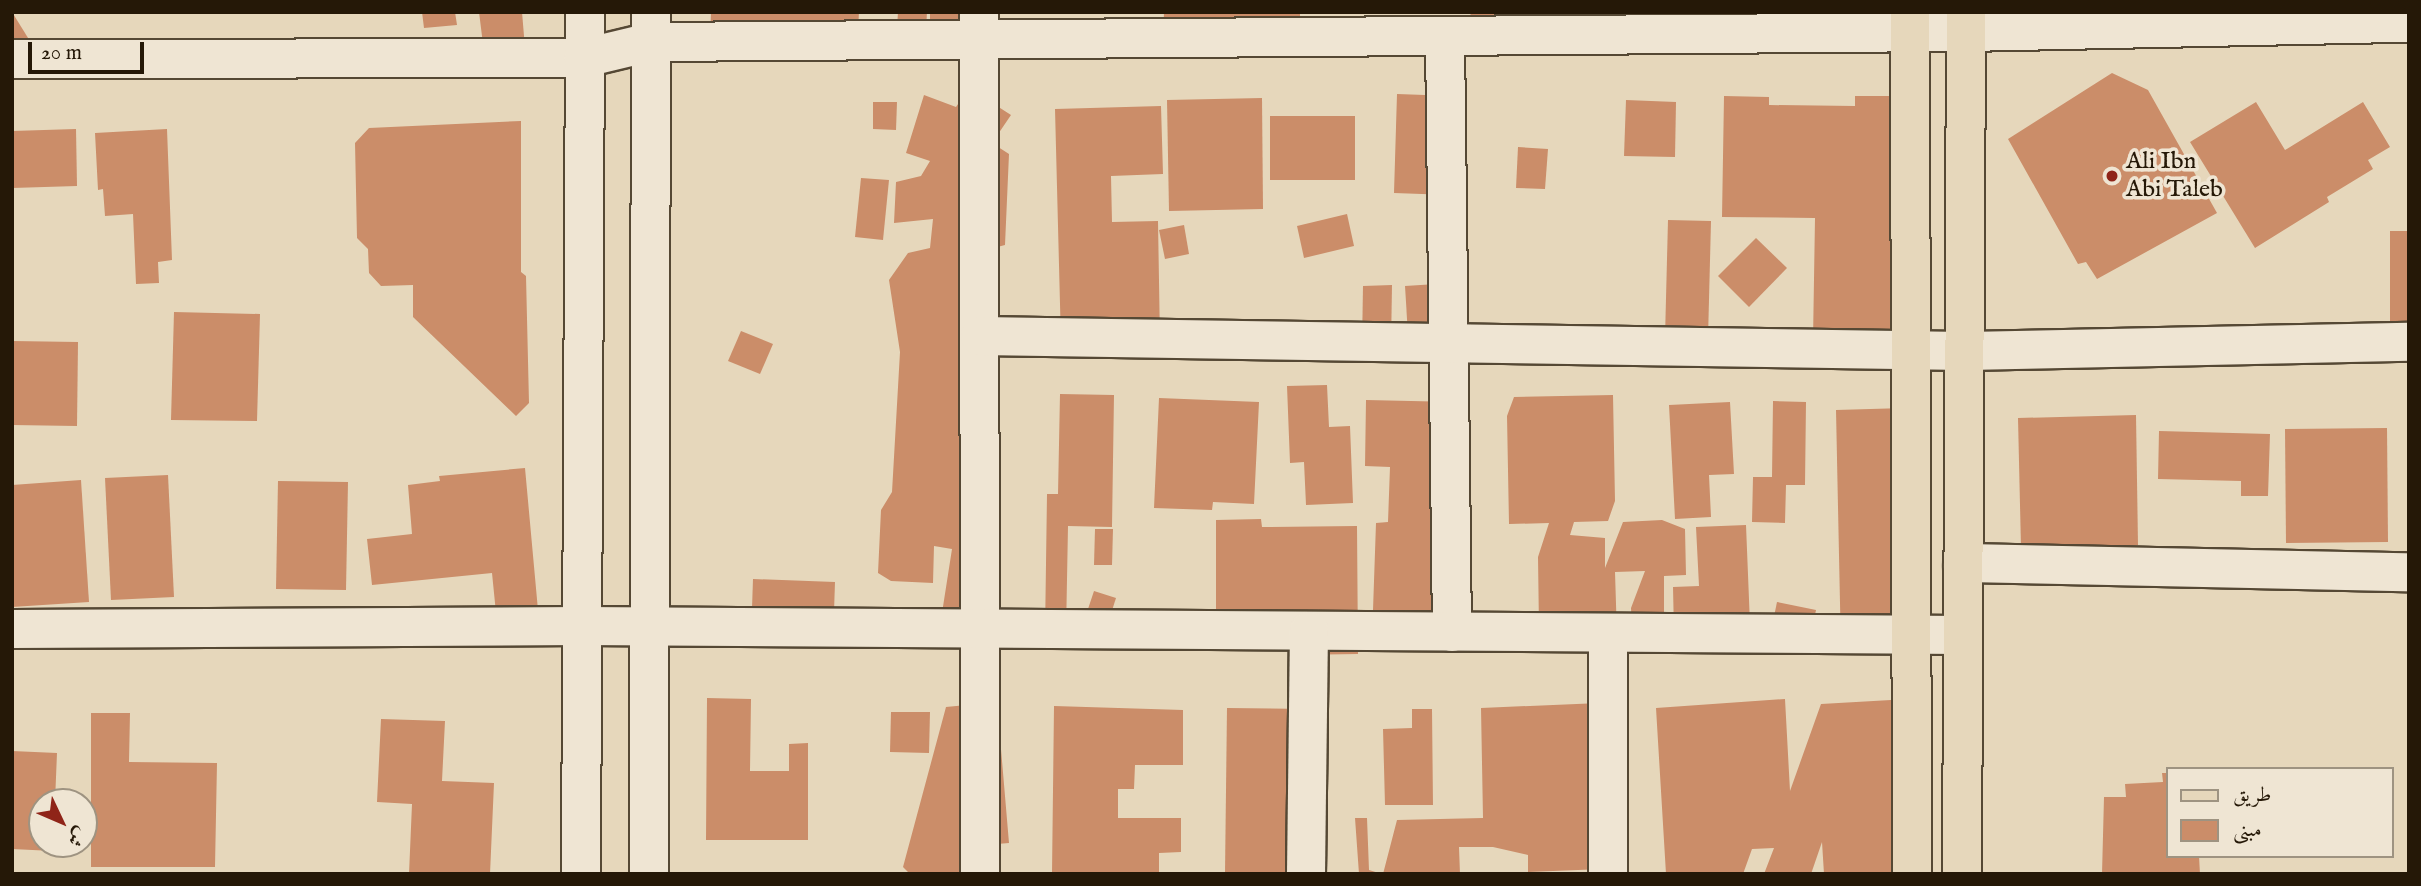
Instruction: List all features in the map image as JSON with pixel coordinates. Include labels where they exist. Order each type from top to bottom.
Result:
[{"type":"main road","points":[[1910,21],[1912,874]]},
{"type":"main road","points":[[1962,874],[1966,22]]},
{"type":"street","points":[[581,874],[585,12]]},
{"type":"street","points":[[12,59],[584,58],[651,27],[1305,25],[1445,36],[1613,23],[2409,23]]},
{"type":"street","points":[[979,26],[980,874]]},
{"type":"street","points":[[649,874],[651,27]]},
{"type":"street","points":[[1445,36],[1452,632]]},
{"type":"street","points":[[979,336],[1910,351],[2409,342]]},
{"type":"street","points":[[1963,563],[2409,572]]},
{"type":"street","points":[[12,629],[582,626],[1963,635]]},
{"type":"street","points":[[1306,874],[1309,631]]},
{"type":"street","points":[[1608,633],[1608,874]]},
{"type":"building","points":[[12,12],[33,46],[12,58]]},
{"type":"building","points":[[422,12],[455,12],[457,25],[424,28]]},
{"type":"building","points":[[479,12],[522,12],[525,48],[484,52]]},
{"type":"building","points":[[711,12],[859,12],[857,48],[710,42]]},
{"type":"building","points":[[898,12],[927,12],[926,30],[897,28]]},
{"type":"building","points":[[930,12],[1000,12],[999,37],[930,36]]},
{"type":"building","points":[[1164,12],[1300,12],[1300,31],[1163,38]]},
{"type":"building","points":[[1470,12],[1506,12],[1510,32],[1476,40]]},
{"type":"building","name":"Ali Ibn Abi Taleb","points":[[2112,73],[2148,90],[2217,213],[2097,279],[2086,262],[2078,264],[2008,139]]},
{"type":"building","points":[[969,88],[1011,115],[992,143],[1009,154],[1005,245],[978,252],[995,642],[942,613],[952,549],[934,546],[933,583],[891,581],[878,573],[881,510],[892,492],[900,352],[889,280],[908,253],[930,248],[933,219],[894,223],[896,182],[921,176],[930,161],[906,153],[924,95],[956,107]]},
{"type":"building","points":[[1397,94],[1453,96],[1450,195],[1394,193]]},
{"type":"building","points":[[1724,96],[1769,97],[1769,105],[1855,106],[1855,96],[1898,96],[1907,343],[1813,340],[1815,218],[1722,217]]},
{"type":"building","points":[[1262,98],[1263,209],[1169,211],[1167,100]]},
{"type":"building","points":[[1626,100],[1676,102],[1675,157],[1624,156]]},
{"type":"building","points":[[873,102],[897,102],[896,130],[873,129]]},
{"type":"building","points":[[2256,102],[2285,150],[2363,102],[2390,147],[2368,160],[2373,169],[2327,197],[2329,202],[2255,248],[2190,142]]},
{"type":"building","points":[[1161,106],[1163,174],[1111,176],[1112,222],[1158,221],[1160,340],[1061,343],[1055,109]]},
{"type":"building","points":[[1270,116],[1355,116],[1355,180],[1270,180]]},
{"type":"building","points":[[521,121],[521,272],[526,276],[529,403],[516,416],[413,317],[413,285],[381,286],[369,273],[368,249],[357,238],[355,143],[369,128]]},
{"type":"building","points":[[76,129],[77,186],[12,188],[12,131]]},
{"type":"building","points":[[167,129],[172,260],[158,262],[159,283],[136,284],[133,214],[105,216],[103,189],[98,190],[95,133]]},
{"type":"building","points":[[1518,147],[1548,149],[1545,189],[1516,188]]},
{"type":"building","points":[[861,178],[889,180],[883,240],[855,237]]},
{"type":"building","points":[[1347,214],[1354,246],[1304,258],[1297,226]]},
{"type":"building","points":[[1668,220],[1711,221],[1708,339],[1665,338]]},
{"type":"building","points":[[1184,225],[1189,254],[1165,259],[1159,230]]},
{"type":"building","points":[[2390,231],[2409,231],[2409,341],[2390,341]]},
{"type":"building","points":[[1756,238],[1787,268],[1749,307],[1718,276]]},
{"type":"building","points":[[1452,283],[1455,332],[1408,335],[1405,286]]},
{"type":"building","points":[[1392,285],[1391,346],[1362,346],[1363,286]]},
{"type":"building","points":[[174,312],[260,314],[257,421],[171,420]]},
{"type":"building","points":[[741,331],[773,344],[760,374],[728,361]]},
{"type":"building","points":[[12,341],[78,342],[77,426],[12,425]]},
{"type":"building","points":[[1327,385],[1329,427],[1350,426],[1353,503],[1306,505],[1304,462],[1290,463],[1287,386]]},
{"type":"building","points":[[1060,394],[1114,395],[1112,527],[1068,526],[1066,633],[1045,633],[1047,494],[1058,494]]},
{"type":"building","points":[[1613,395],[1615,501],[1608,521],[1574,522],[1570,535],[1605,538],[1605,568],[1623,522],[1662,520],[1685,529],[1686,575],[1664,576],[1664,618],[1632,631],[1631,608],[1645,571],[1615,572],[1617,636],[1539,629],[1538,557],[1549,523],[1509,524],[1507,416],[1514,397]]},
{"type":"building","points":[[1159,398],[1259,402],[1254,504],[1213,502],[1212,510],[1154,508]]},
{"type":"building","points":[[1366,400],[1456,402],[1449,641],[1372,639],[1376,523],[1388,522],[1390,467],[1365,466]]},
{"type":"building","points":[[1773,401],[1806,402],[1805,485],[1786,485],[1785,523],[1752,522],[1753,477],[1772,477]]},
{"type":"building","points":[[1730,402],[1734,474],[1709,475],[1711,517],[1675,519],[1669,405]]},
{"type":"building","points":[[1905,408],[1910,649],[1841,651],[1836,410]]},
{"type":"building","points":[[2136,415],[2138,545],[2021,548],[2018,418]]},
{"type":"building","points":[[2387,428],[2388,542],[2286,543],[2285,429]]},
{"type":"building","points":[[2159,431],[2270,434],[2268,496],[2241,496],[2241,481],[2158,479]]},
{"type":"building","points":[[525,468],[538,610],[496,613],[492,573],[372,585],[367,539],[412,534],[408,485],[440,481],[439,476]]},
{"type":"building","points":[[168,475],[174,597],[111,600],[105,478]]},
{"type":"building","points":[[81,480],[89,602],[12,607],[12,485]]},
{"type":"building","points":[[278,481],[348,482],[346,590],[276,589]]},
{"type":"building","points":[[1261,519],[1262,527],[1357,526],[1358,654],[1294,655],[1293,636],[1216,638],[1216,520]]},
{"type":"building","points":[[1746,525],[1751,649],[1674,633],[1673,587],[1699,586],[1696,527]]},
{"type":"building","points":[[1095,529],[1113,529],[1112,565],[1094,565]]},
{"type":"building","points":[[753,579],[835,582],[833,641],[751,638]]},
{"type":"building","points":[[1094,591],[1116,598],[1107,626],[1085,618]]},
{"type":"building","points":[[1777,602],[1816,610],[1809,644],[1770,636]]},
{"type":"building","points":[[707,698],[751,699],[750,771],[789,771],[789,744],[808,743],[808,840],[706,840]]},
{"type":"building","points":[[1785,699],[1790,791],[1821,704],[1891,700],[1900,874],[1824,874],[1822,842],[1811,874],[1764,874],[1774,848],[1752,849],[1743,874],[1666,874],[1656,708]]},
{"type":"building","points":[[997,702],[1009,843],[962,847],[976,874],[910,874],[903,867],[946,707]]},
{"type":"building","points":[[1600,703],[1603,869],[1528,872],[1528,855],[1493,847],[1459,847],[1460,874],[1383,874],[1397,820],[1483,818],[1481,708]]},
{"type":"building","points":[[1054,706],[1183,710],[1183,765],[1135,765],[1134,789],[1118,789],[1118,818],[1181,818],[1181,852],[1159,853],[1159,874],[1052,874]]},
{"type":"building","points":[[1227,708],[1307,709],[1305,874],[1225,874]]},
{"type":"building","points":[[1412,709],[1432,709],[1433,805],[1385,805],[1383,729],[1412,728]]},
{"type":"building","points":[[891,712],[930,712],[929,753],[890,752]]},
{"type":"building","points":[[91,713],[130,713],[129,762],[217,763],[215,867],[91,867],[91,858],[98,858],[98,788],[91,788]]},
{"type":"building","points":[[381,719],[445,721],[442,781],[494,783],[490,874],[409,874],[412,804],[377,802]]},
{"type":"building","points":[[12,751],[57,753],[56,788],[28,788],[28,850],[12,849]]},
{"type":"building","points":[[2162,773],[2166,773],[2166,858],[2199,858],[2200,874],[2102,874],[2104,797],[2126,797],[2125,784],[2163,782]]},
{"type":"building","points":[[1355,818],[1367,818],[1369,870],[1382,874],[1359,874]]},
{"type":"place","name":"Ali Ibn Abi Taleb","points":[[2112,176]]}]
